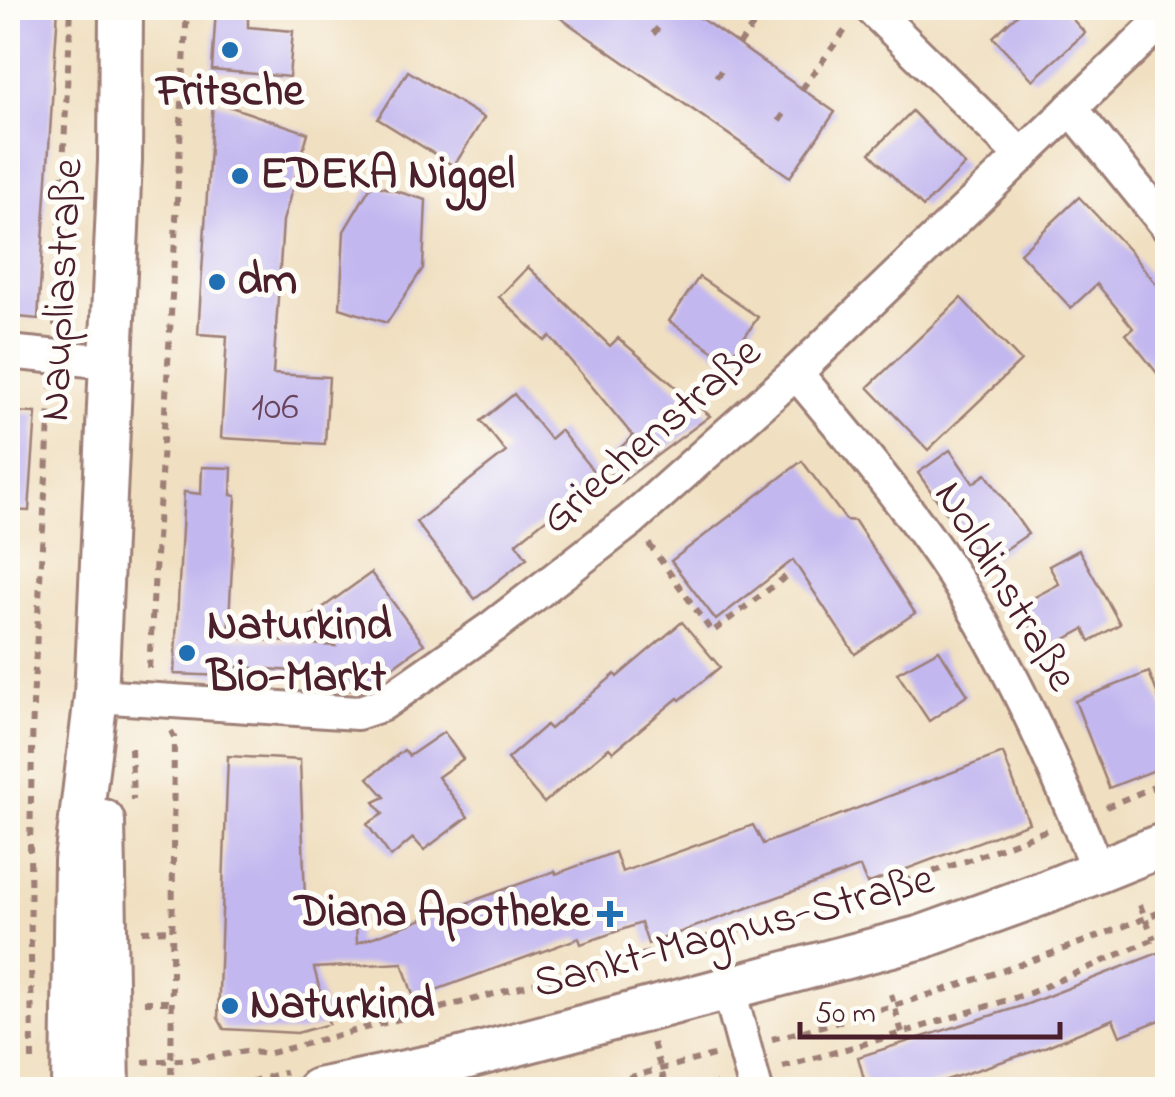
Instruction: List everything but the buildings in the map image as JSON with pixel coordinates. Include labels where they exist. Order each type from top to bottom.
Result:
[{"type":"street","name":"Naupliastraße","points":[[74,1090],[76,861],[96,696],[120,146],[121,8]]},
{"type":"street","points":[[861,14],[1022,156]]},
{"type":"street","name":"Griechenstraße","points":[[96,696],[357,713],[382,705],[494,626],[631,520],[796,373],[1168,15]]},
{"type":"street","points":[[1072,108],[1168,227]]},
{"type":"street","points":[[8,352],[110,362]]},
{"type":"street","name":"Noldinstraße","points":[[796,373],[888,483],[944,562],[1046,748],[1098,870]]},
{"type":"street","name":"Naupliastraße","points":[[96,696],[106,873],[108,1090]]},
{"type":"street","name":"Sankt-Magnus-Straße","points":[[318,1090],[434,1066],[744,1044],[922,937],[1168,842]]},
{"type":"street","name":"Sankt-Magnus-Straße","points":[[450,1090],[744,1044],[1168,872]]},
{"type":"path","points":[[33,1070],[32,704],[71,8]]},
{"type":"path","points":[[171,1090],[174,738],[148,673],[187,8]]},
{"type":"path","points":[[739,45],[766,8]]},
{"type":"path","points":[[802,88],[861,14]]},
{"type":"path","points":[[631,520],[712,632],[788,575]]},
{"type":"path","points":[[146,1060],[198,1059],[246,1051],[267,1054],[827,906],[966,861],[1168,782]]},
{"type":"path","points":[[1140,905],[1154,939]]},
{"type":"path","points":[[582,1090],[894,1006],[1020,966],[1168,908]]},
{"type":"path","points":[[142,931],[170,930]]},
{"type":"path","points":[[694,1090],[744,1044],[902,1033],[1030,993],[1168,934]]},
{"type":"path","points":[[628,959],[631,970]]},
{"type":"path","points":[[892,994],[902,1033]]},
{"type":"path","points":[[143,1002],[172,1002]]},
{"type":"path","points":[[661,1070],[666,1090]]},
{"type":"place","name":"Fritsche","points":[[230,50]]},
{"type":"place","name":"EDEKA Niggel","points":[[240,176]]},
{"type":"place","name":"dm","points":[[217,282]]},
{"type":"place","name":"Naturkind Bio-Markt","points":[[187,653]]},
{"type":"place","name":"Diana Apotheke","points":[[610,914]]},
{"type":"place","name":"Naturkind","points":[[230,1006]]}]
